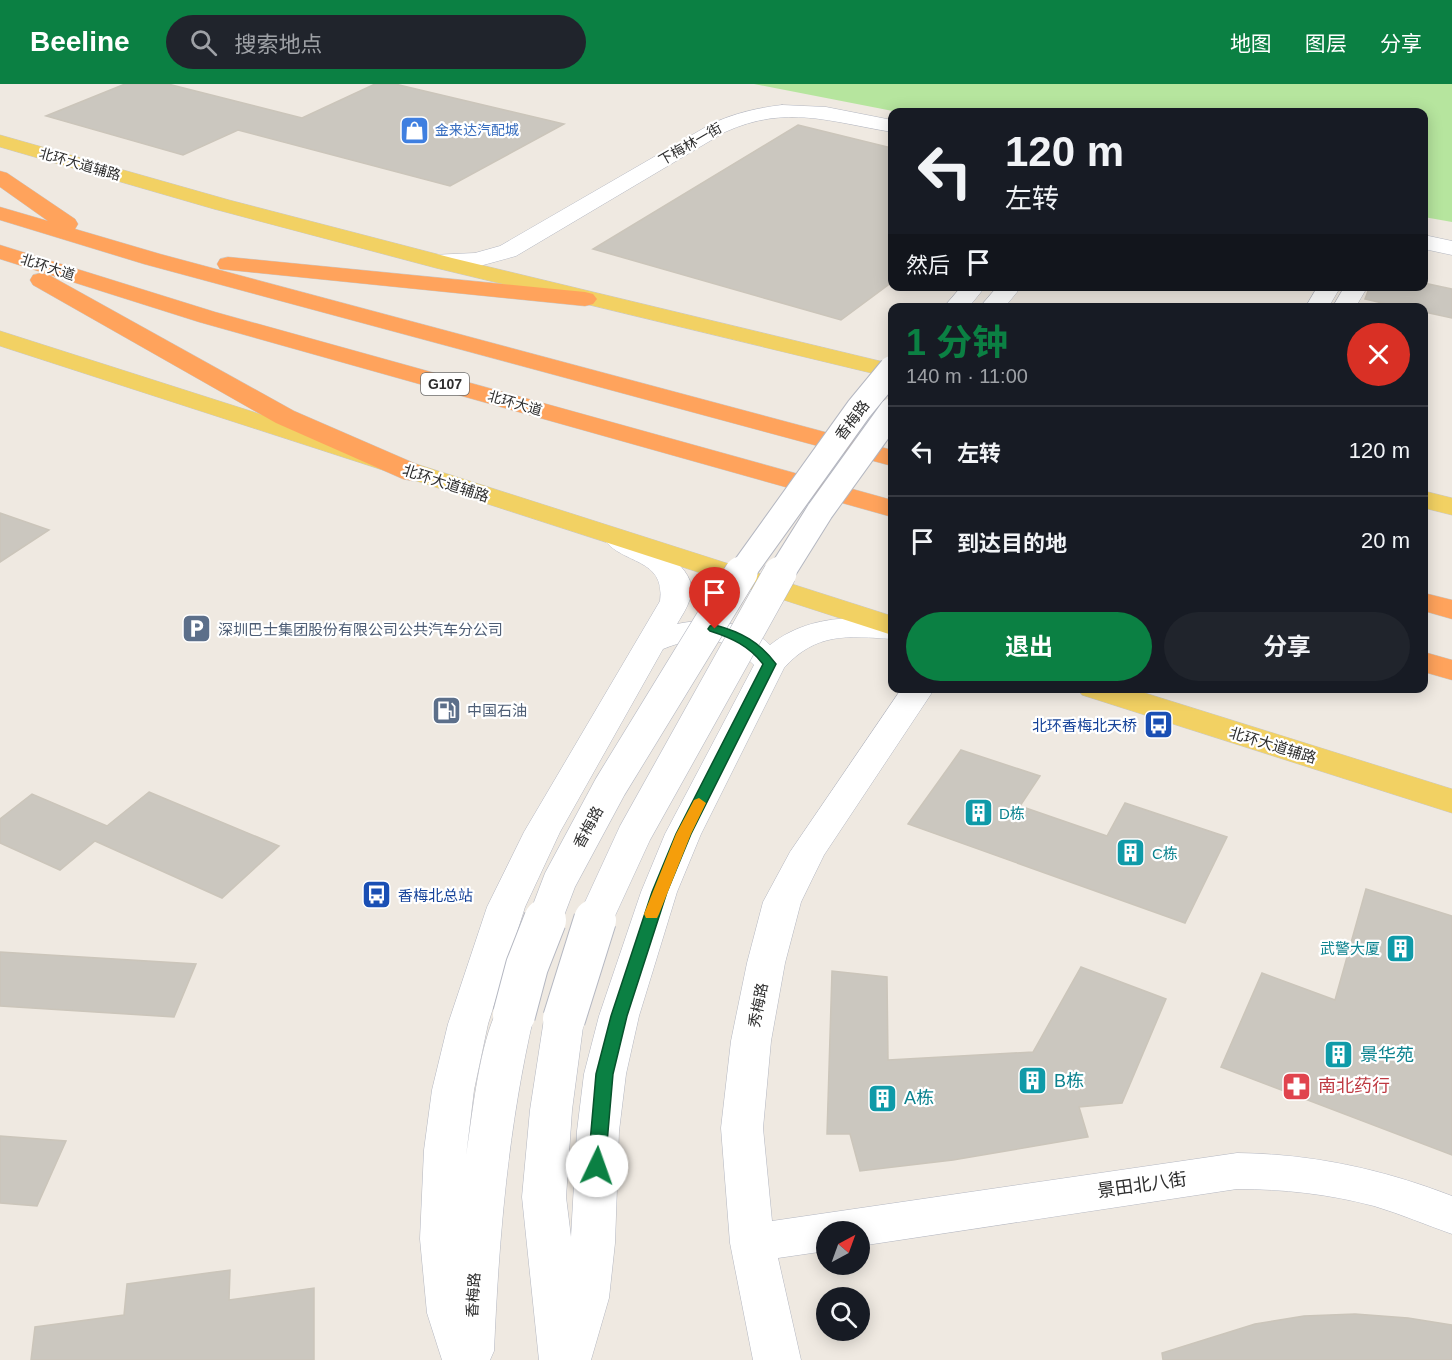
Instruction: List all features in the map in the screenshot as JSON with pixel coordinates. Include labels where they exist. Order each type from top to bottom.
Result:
[{"type":"highway","points":[[0,177],[91,241]]},
{"type":"highway","points":[[0,213],[152,259],[888,457]]},
{"type":"highway","name":"北环大道","points":[[0,252],[207,318],[888,508]]},
{"type":"highway","points":[[0,258],[285,417],[413,473]]},
{"type":"highway","points":[[152,259],[358,275],[585,299]]},
{"type":"highway","points":[[1428,603],[1452,610]]},
{"type":"highway","points":[[1428,663],[1452,670]]},
{"type":"main road","name":"下梅林一街","points":[[514,254],[741,117],[770,110],[808,110],[888,125]]},
{"type":"main road","name":"下梅林一街","points":[[514,254],[751,120],[781,115],[807,116],[888,131]]},
{"type":"main road","name":"北环大道辅路","points":[[0,141],[178,193],[585,299],[888,369]]},
{"type":"main road","points":[[1428,235],[1452,240]]},
{"type":"main road","points":[[1428,244],[1452,248]]},
{"type":"main road","points":[[439,260],[476,260],[514,254],[519,274],[531,284]]},
{"type":"main road","points":[[959,303],[970,291]]},
{"type":"main road","points":[[995,303],[1006,291]]},
{"type":"main road","name":"北环大道辅路","points":[[0,338],[888,627]]},
{"type":"main road","name":"香梅路","points":[[468,1360],[477,1233],[498,1081],[527,966],[560,880],[615,778],[753,554],[859,409],[888,375]]},
{"type":"main road","name":"香梅路","points":[[562,1360],[544,1197],[551,1110],[564,1019],[587,937],[618,865],[635,833],[796,546],[849,467],[888,416]]},
{"type":"main road","points":[[1428,500],[1452,507]]},
{"type":"main road","points":[[468,1360],[450,1313],[442,1239],[445,1150],[453,1090],[468,1024],[506,907],[542,832],[675,601],[677,587],[673,577],[659,564],[617,538]]},
{"type":"main road","points":[[567,1360],[586,1298],[593,1243],[598,1131],[605,1074],[619,1016],[659,892],[683,834],[770,664],[786,646],[824,629],[888,628]]},
{"type":"main road","points":[[651,643],[682,631],[715,629],[734,634],[757,648],[770,664]]},
{"type":"main road","name":"秀梅路","points":[[777,1360],[752,1243],[742,1128],[751,1041],[766,963],[783,902],[813,844],[916,693]]},
{"type":"main road","name":"北环大道辅路","points":[[1109,693],[1452,801]]},
{"type":"main road","name":"景田北八街","points":[[870,1226],[1237,1171],[1302,1173],[1336,1178],[1410,1198],[1452,1215]]},
{"type":"main road","name":"景田北八街","points":[[752,1243],[816,1234]]},
{"type":"green space","points":[[754,84],[1452,84],[1452,222],[1428,218],[1428,108],[888,108],[888,110]]},
{"type":"building","name":"金来达汽配城","points":[[125,84],[168,84],[302,118],[375,84],[395,84],[564,124],[450,186],[238,130],[183,155],[46,116]]},
{"type":"building","points":[[798,125],[888,147],[888,285],[841,320],[593,249]]},
{"type":"building","points":[[1428,284],[1452,289],[1452,318],[1428,313],[1428,303],[1382,303],[1365,299],[1368,291],[1428,291]]},
{"type":"building","points":[[0,513],[49,530],[0,562]]},
{"type":"building","points":[[961,750],[1040,776],[1020,806],[1107,836],[1125,803],[1227,837],[1185,923],[908,824]]},
{"type":"building","points":[[149,792],[279,846],[222,898],[95,841],[60,870],[0,843],[0,819],[32,794],[107,826]]},
{"type":"building","name":"景华苑","points":[[1366,889],[1452,916],[1452,1155],[1221,1067],[1262,973],[1335,1000]]},
{"type":"building","points":[[0,952],[196,964],[174,1017],[0,1006]]},
{"type":"building","points":[[1081,967],[1166,999],[1122,1103],[1079,1107],[1088,1137],[953,1160],[860,1171],[850,1134],[827,1134],[832,971],[887,977],[888,1060],[1033,1052]]},
{"type":"building","points":[[0,1136],[66,1141],[37,1206],[0,1203]]},
{"type":"building","points":[[230,1270],[229,1300],[314,1288],[314,1360],[31,1360],[35,1327],[124,1315],[127,1284]]},
{"type":"building","points":[[1355,1314],[1408,1318],[1452,1325],[1452,1360],[1163,1360],[1162,1353],[1255,1324],[1304,1316]]},
{"type":"slow traffic","points":[[652,914],[683,834],[699,803]]},
{"type":"place","name":"金来达汽配城","points":[[414,130]]},
{"type":"place","name":"深圳巴士集团股份有限公司公共汽车分公司","points":[[197,629]]},
{"type":"place","name":"中国石油","points":[[446,710]]},
{"type":"place","name":"北环香梅北天桥","points":[[1158,725]]},
{"type":"place","name":"D栋","points":[[978,813]]},
{"type":"place","name":"C栋","points":[[1131,853]]},
{"type":"place","name":"香梅北总站","points":[[377,895]]},
{"type":"place","name":"武警大厦","points":[[1401,948]]},
{"type":"place","name":"景华苑","points":[[1339,1055]]},
{"type":"place","name":"B栋","points":[[1033,1081]]},
{"type":"place","name":"南北药行","points":[[1297,1086]]},
{"type":"place","name":"A栋","points":[[883,1098]]},
{"type":"route","points":[[597,1166],[598,1131],[605,1074],[619,1016],[659,892],[683,834],[770,664],[757,648],[734,634],[715,629]]}]
